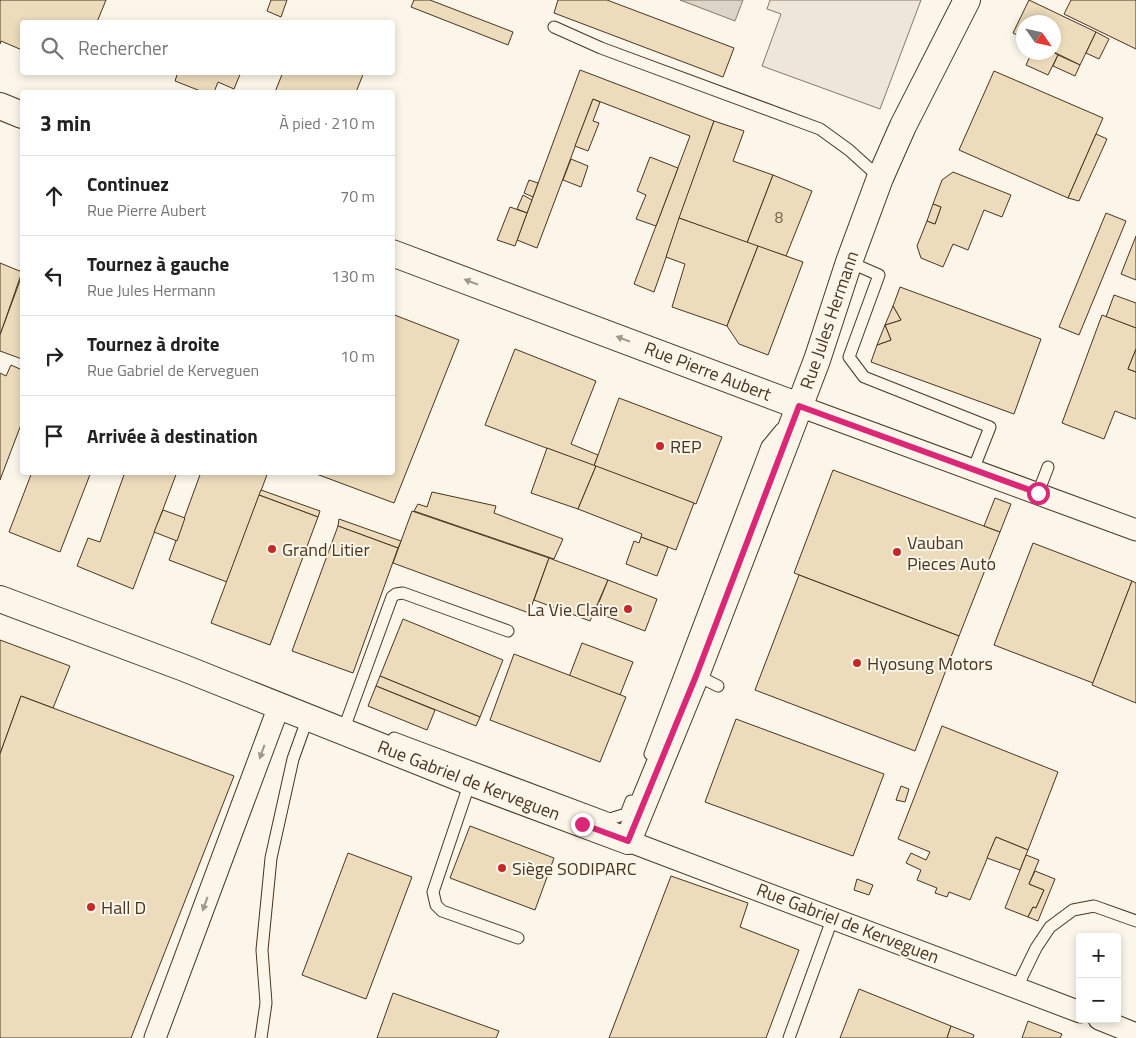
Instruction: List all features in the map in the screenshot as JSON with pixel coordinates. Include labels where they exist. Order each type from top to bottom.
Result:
[{"type":"street","name":"Rue Jules Hermann","points":[[628,841],[707,681],[799,406],[817,360],[849,262],[880,178],[902,126],[966,0]]},
{"type":"street","points":[[0,106],[20,114]]},
{"type":"street","name":"Rue Pierre Aubert","points":[[395,254],[1136,530]]},
{"type":"street","name":"Rue Gabriel de Kerveguen","points":[[0,599],[279,706],[337,720],[470,782],[833,917],[1076,1010]]},
{"type":"street","points":[[155,1038],[279,706]]},
{"type":"street","points":[[1109,1023],[1136,1034]]},
{"type":"lane","points":[[554,27],[601,48],[820,129],[849,150],[880,178]]},
{"type":"lane","points":[[849,262],[879,275],[849,357],[864,378],[990,427],[973,470]]},
{"type":"lane","points":[[647,761],[767,446],[799,406]]},
{"type":"lane","points":[[1038,493],[1048,467]]},
{"type":"lane","points":[[0,589],[337,720]]},
{"type":"lane","points":[[261,1038],[266,1002],[262,950],[271,858],[292,759],[337,720],[392,597],[396,594],[403,593],[508,631]]},
{"type":"lane","points":[[381,733],[610,819],[626,814],[636,789]]},
{"type":"lane","points":[[470,782],[433,892],[436,905],[442,912],[518,938]]},
{"type":"lane","points":[[1016,987],[1036,948],[1050,928],[1073,910],[1094,906],[1136,921]]},
{"type":"lane","points":[[789,1038],[833,917]]},
{"type":"shaded area","points":[[680,0],[743,0],[735,21]]},
{"type":"shaded area","points":[[770,0],[921,0],[880,109],[762,66],[781,14],[767,9]]},
{"type":"building","points":[[0,0],[106,0],[98,20],[20,20],[20,49],[1,41],[0,44]]},
{"type":"building","points":[[271,0],[287,0],[281,17],[267,11]]},
{"type":"building","points":[[414,0],[430,0],[513,32],[508,45],[411,7]]},
{"type":"building","points":[[558,0],[607,0],[734,48],[723,77],[554,13]]},
{"type":"building","points":[[1029,0],[1060,15],[1022,15]]},
{"type":"building","points":[[1071,0],[1136,0],[1136,49],[1064,14]]},
{"type":"building","points":[[1061,15],[1096,32],[1080,65],[1061,56]]},
{"type":"building","points":[[1096,32],[1109,39],[1099,59],[1086,53]]},
{"type":"building","points":[[1061,56],[1080,65],[1075,76],[1053,66],[1056,60],[1061,60]]},
{"type":"building","points":[[1028,60],[1056,60],[1048,75],[1026,65]]},
{"type":"building","points":[[580,70],[714,121],[654,292],[634,284],[690,136],[593,99],[537,248],[517,240]]},
{"type":"building","points":[[994,71],[1103,118],[1068,198],[959,150]]},
{"type":"building","points":[[177,75],[240,75],[234,89],[218,82],[215,90],[198,90],[175,81]]},
{"type":"building","points":[[282,75],[363,75],[357,90],[276,90]]},
{"type":"building","points":[[593,99],[600,102],[593,121],[599,123],[588,151],[575,146]]},
{"type":"building","points":[[714,121],[744,131],[733,161],[773,175],[747,243],[679,218]]},
{"type":"building","points":[[1096,134],[1107,139],[1079,201],[1068,198]]},
{"type":"building","points":[[650,157],[678,168],[656,226],[636,219],[646,195],[637,191]]},
{"type":"building","points":[[571,159],[588,166],[581,187],[563,180]]},
{"type":"building","points":[[953,172],[1011,195],[1002,217],[984,210],[968,250],[953,244],[943,267],[921,258],[917,246],[927,221],[935,224],[941,207],[933,204],[942,180]]},
{"type":"building","points":[[773,175],[812,191],[786,256],[747,243]]},
{"type":"building","points":[[529,180],[538,183],[533,197],[524,193]]},
{"type":"building","points":[[523,195],[532,200],[527,213],[517,209]]},
{"type":"building","points":[[933,204],[941,207],[935,224],[927,221]]},
{"type":"building","points":[[510,207],[527,213],[515,246],[497,240]]},
{"type":"building","points":[[1106,213],[1126,221],[1079,335],[1059,327]]},
{"type":"building","points":[[679,218],[758,246],[727,326],[672,307],[685,264],[666,257]]},
{"type":"building","points":[[1136,236],[1136,280],[1121,274]]},
{"type":"building","points":[[758,246],[803,262],[768,355],[739,344],[727,326]]},
{"type":"building","points":[[0,263],[20,271],[20,278],[0,335]]},
{"type":"building","points":[[20,280],[20,358],[0,351],[0,335]]},
{"type":"building","points":[[900,287],[1041,339],[1014,414],[871,362],[877,345],[891,340],[885,325],[901,320],[893,306]]},
{"type":"building","points":[[1114,295],[1136,303],[1136,328],[1106,317]]},
{"type":"building","points":[[893,306],[901,320],[885,325]]},
{"type":"building","points":[[395,315],[459,340],[394,503],[319,475],[395,475]]},
{"type":"building","points":[[1102,315],[1136,328],[1136,349],[1128,369],[1136,372],[1136,419],[1115,411],[1104,439],[1062,423]]},
{"type":"building","points":[[885,325],[891,340],[877,345]]},
{"type":"building","points":[[515,349],[596,381],[571,444],[598,455],[594,466],[485,425]]},
{"type":"building","points":[[1136,349],[1136,372],[1128,369]]},
{"type":"building","points":[[11,365],[20,369],[20,427],[0,480],[0,373],[6,376]]},
{"type":"building","name":"REP","points":[[619,398],[722,437],[696,504],[594,466]]},
{"type":"building","points":[[547,448],[596,466],[578,509],[531,493]]},
{"type":"building","points":[[596,466],[694,503],[676,550],[641,537],[642,534],[578,509]]},
{"type":"building","name":"Vauban Pieces Auto","points":[[833,470],[1000,532],[959,636],[794,573]]},
{"type":"building","points":[[31,475],[90,475],[60,552],[9,532]]},
{"type":"building","points":[[124,475],[176,475],[133,589],[77,566],[88,538],[100,542]]},
{"type":"building","points":[[200,475],[267,475],[227,582],[169,560]]},
{"type":"building","points":[[261,490],[320,511],[318,517],[259,495]]},
{"type":"building","points":[[432,492],[496,506],[494,513],[563,539],[554,559],[414,511],[418,504],[427,507]]},
{"type":"building","name":"Grand Litier","points":[[259,495],[318,517],[270,645],[211,623]]},
{"type":"building","points":[[995,498],[1011,504],[1000,532],[984,526]]},
{"type":"building","points":[[163,510],[185,518],[177,541],[154,532]]},
{"type":"building","points":[[412,511],[549,558],[529,613],[393,563]]},
{"type":"building","points":[[339,519],[401,541],[398,548],[338,526]]},
{"type":"building","points":[[338,526],[398,548],[353,673],[292,651]]},
{"type":"building","points":[[641,537],[668,547],[657,576],[626,564],[634,541],[639,543]]},
{"type":"building","points":[[1033,543],[1132,581],[1093,683],[994,645]]},
{"type":"building","points":[[549,558],[608,580],[590,621],[534,600]]},
{"type":"building","name":"Hyosung Motors","points":[[799,575],[959,636],[915,751],[755,690]]},
{"type":"building","points":[[608,580],[657,599],[645,631],[595,612]]},
{"type":"building","points":[[1132,581],[1136,583],[1136,703],[1092,685]]},
{"type":"building","points":[[403,619],[503,660],[480,717],[380,676]]},
{"type":"building","points":[[0,640],[70,666],[53,708],[21,696],[0,754]]},
{"type":"building","points":[[582,643],[633,662],[620,695],[569,677]]},
{"type":"building","points":[[514,654],[626,697],[600,762],[490,720]]},
{"type":"building","points":[[380,676],[480,717],[476,726],[376,686]]},
{"type":"building","points":[[376,686],[435,710],[427,730],[368,706]]},
{"type":"building","name":"Hall D","points":[[21,696],[234,776],[131,1038],[0,1038],[0,754]]},
{"type":"building","points":[[736,719],[884,774],[853,856],[705,802]]},
{"type":"building","points":[[942,726],[1058,772],[1028,850],[996,837],[970,900],[949,892],[947,897],[935,893],[937,888],[917,880],[921,870],[906,863],[911,853],[926,860],[930,852],[898,839]]},
{"type":"building","points":[[901,786],[909,789],[905,802],[896,800]]},
{"type":"building","name":"Siège SODIPARC","points":[[470,826],[554,858],[535,910],[450,878]]},
{"type":"building","points":[[996,837],[1028,850],[1020,870],[987,858]]},
{"type":"building","points":[[348,853],[412,877],[366,999],[302,975]]},
{"type":"building","points":[[1026,855],[1039,860],[1029,884],[1044,890],[1036,908],[1033,907],[1028,917],[1005,908]]},
{"type":"building","points":[[1035,871],[1055,879],[1038,921],[1028,917],[1033,907],[1036,908],[1044,890],[1029,884]]},
{"type":"building","points":[[671,876],[748,903],[740,927],[799,950],[766,1038],[609,1038]]},
{"type":"building","points":[[857,879],[873,885],[869,895],[854,890]]},
{"type":"building","points":[[859,989],[951,1026],[947,1038],[840,1038]]},
{"type":"building","points":[[393,993],[499,1031],[496,1038],[377,1038]]},
{"type":"building","points":[[1028,1021],[1062,1034],[1060,1038],[1022,1038]]},
{"type":"building","points":[[951,1026],[974,1035],[973,1038],[947,1038]]},
{"type":"place","name":"REP","points":[[660,446]]},
{"type":"place","name":"Grand Litier","points":[[272,549]]},
{"type":"place","name":"Vauban Pieces Auto","points":[[897,552]]},
{"type":"place","name":"La Vie Claire","points":[[628,609]]},
{"type":"place","name":"Hyosung Motors","points":[[857,663]]},
{"type":"place","name":"Siège SODIPARC","points":[[502,868]]},
{"type":"place","name":"Hall D","points":[[91,907]]},
{"type":"route","points":[[582,824],[628,841],[696,676],[799,406],[1038,493]]}]
